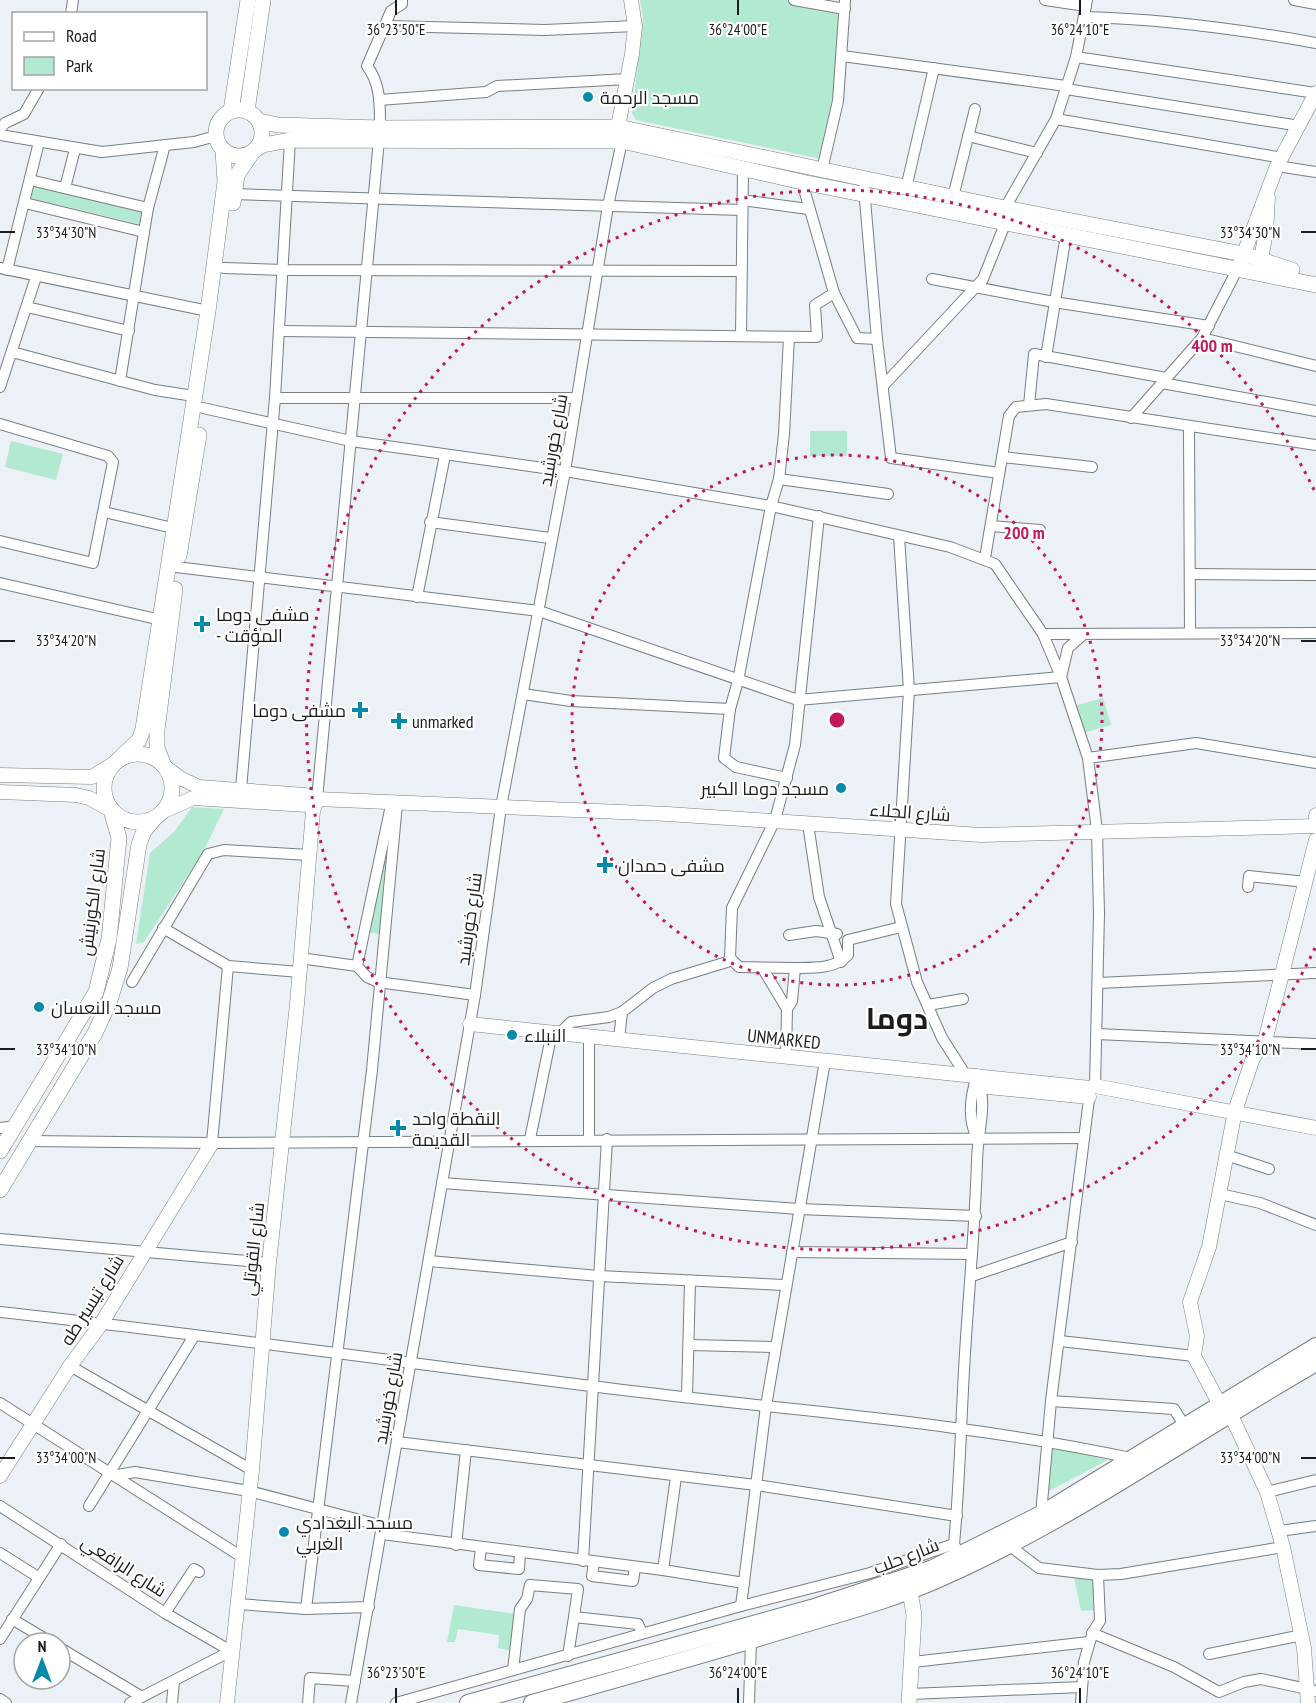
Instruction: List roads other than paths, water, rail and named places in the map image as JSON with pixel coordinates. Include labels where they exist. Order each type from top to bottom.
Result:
[{"type":"main road","points":[[239,111],[248,0]]},
{"type":"main road","points":[[239,111],[262,0]]},
{"type":"main road","points":[[239,111],[259,121],[278,125],[379,134]]},
{"type":"main road","points":[[239,111],[219,121],[216,136],[223,150],[225,182],[199,396],[160,662],[139,740],[116,762],[104,780],[105,801],[111,810],[118,816],[136,823],[159,815],[172,794],[169,774],[159,757],[156,739],[160,662],[161,620],[173,567],[173,528],[199,396],[224,268],[237,175],[262,139],[259,121]]},
{"type":"main road","points":[[223,150],[240,156],[263,145],[290,140],[379,134],[620,134],[822,170],[953,197],[1066,235],[1240,261]]},
{"type":"main road","points":[[620,134],[743,169],[865,195],[1005,216],[1316,274]]},
{"type":"main road","points":[[1260,265],[1316,285]]},
{"type":"main road","points":[[116,762],[125,756],[146,755],[164,766]]},
{"type":"main road","name":"شارع الكورنيش","points":[[0,1151],[96,992],[104,967],[109,939],[119,838],[111,810]]},
{"type":"main road","name":"شارع الكورنيش","points":[[0,1190],[95,1033],[110,1003],[120,968],[140,844],[144,831],[159,815]]},
{"type":"main road","name":"شارع حلب","points":[[960,1556],[1010,1546],[1084,1506],[1316,1346]]},
{"type":"main road","name":"شارع حلب","points":[[532,1703],[751,1641],[907,1585],[1041,1514],[1184,1425],[1316,1363]]},
{"type":"main road","points":[[907,1585],[914,1609],[913,1662],[909,1699]]},
{"type":"main road","name":"شارع حلب","points":[[468,1703],[907,1585]]},
{"type":"street","points":[[317,799],[335,586],[345,511],[379,134],[379,100],[375,76],[367,66],[391,11],[402,4],[402,0]]},
{"type":"street","points":[[620,134],[635,26],[631,0]]},
{"type":"street","points":[[794,0],[845,4],[838,101],[822,170]]},
{"type":"street","points":[[1045,0],[1156,20],[1236,28],[1316,43]]},
{"type":"street","points":[[1294,0],[1316,4]]},
{"type":"street","points":[[883,386],[988,270],[1005,216],[1056,119],[1076,57],[1086,8]]},
{"type":"street","points":[[386,26],[545,30],[635,26]]},
{"type":"street","points":[[842,56],[1066,88],[1300,126]]},
{"type":"street","points":[[1076,57],[1316,93],[1313,109],[1300,126],[1280,162],[1240,261],[1209,326],[1202,338],[1131,418]]},
{"type":"street","points":[[906,188],[934,68]]},
{"type":"street","points":[[379,100],[486,92],[497,86],[628,79]]},
{"type":"street","points":[[0,129],[5,123],[24,114],[38,90]]},
{"type":"street","points":[[953,197],[975,108]]},
{"type":"street","points":[[1056,119],[1280,162],[1316,172]]},
{"type":"street","name":"شارع خورشيد","points":[[351,1703],[475,995],[501,807],[539,611],[550,538],[565,471],[620,134]]},
{"type":"street","points":[[0,135],[102,152],[165,145],[216,136]]},
{"type":"street","points":[[968,136],[1037,153]]},
{"type":"street","points":[[241,789],[275,398],[290,140]]},
{"type":"street","points":[[39,142],[25,203],[3,269],[135,298],[208,311]]},
{"type":"street","points":[[120,381],[148,208],[165,145]]},
{"type":"street","points":[[65,188],[75,149]]},
{"type":"street","points":[[741,336],[743,169]]},
{"type":"street","points":[[863,179],[877,339],[891,458],[999,473]]},
{"type":"street","points":[[30,180],[148,208]]},
{"type":"street","points":[[802,182],[834,293],[857,338],[877,339]]},
{"type":"street","points":[[1260,265],[1268,216],[1267,191]]},
{"type":"street","points":[[234,194],[608,206],[742,205],[808,209]]},
{"type":"street","points":[[25,203],[144,232]]},
{"type":"street","points":[[1046,357],[1066,235]]},
{"type":"street","points":[[224,268],[598,272],[741,271]]},
{"type":"street","points":[[0,387],[36,277]]},
{"type":"street","points":[[932,279],[1054,302],[1209,326]]},
{"type":"street","points":[[279,331],[817,337],[815,305],[834,293]]},
{"type":"street","points":[[27,307],[129,331]]},
{"type":"street","points":[[787,778],[736,767],[724,758],[730,709],[738,681],[771,506],[779,480],[789,337]]},
{"type":"street","points":[[1202,338],[1316,364]]},
{"type":"street","points":[[12,352],[120,381],[199,396],[271,425],[351,441],[565,471],[771,506],[950,547],[985,558],[995,564],[1043,634],[1061,677],[1088,758],[1098,831],[1097,1034],[1051,1401],[1041,1514]]},
{"type":"street","points":[[1029,405],[1035,354],[1316,411]]},
{"type":"street","points":[[275,398],[355,400],[577,398]]},
{"type":"street","points":[[985,558],[1009,416],[1016,407],[1046,404],[1316,445]]},
{"type":"street","points":[[0,424],[108,456],[113,462],[93,563],[0,541]]},
{"type":"street","points":[[1189,427],[1190,632]]},
{"type":"street","points":[[417,597],[445,455]]},
{"type":"street","points":[[1002,458],[1092,466]]},
{"type":"street","points":[[779,480],[888,494]]},
{"type":"street","points":[[104,512],[173,528]]},
{"type":"street","points":[[530,1139],[556,1032],[571,1022],[609,1017],[622,1012],[658,985],[727,962],[730,958],[732,908],[775,820],[795,745],[819,516]]},
{"type":"street","points":[[430,522],[550,538]]},
{"type":"street","points":[[991,526],[1040,530]]},
{"type":"street","points":[[396,1703],[741,1606],[870,1573],[960,1556],[957,1516],[961,1428],[972,1276],[977,1137],[983,1126],[983,1094],[942,1038],[917,982],[896,904],[909,690],[899,536]]},
{"type":"street","points":[[173,567],[539,611],[798,700],[1061,677]]},
{"type":"street","points":[[1191,574],[1316,575]]},
{"type":"street","points":[[0,583],[161,620]]},
{"type":"street","points":[[1043,634],[1316,633]]},
{"type":"street","points":[[1061,677],[1068,648],[1084,634]]},
{"type":"street","points":[[523,694],[571,701],[730,709]]},
{"type":"street","points":[[1088,758],[1196,743],[1316,763]]},
{"type":"street","points":[[0,775],[92,777],[116,762]]},
{"type":"street","points":[[164,766],[190,785],[305,795],[317,799]]},
{"type":"street","points":[[0,792],[76,795],[89,798],[111,810]]},
{"type":"street","points":[[159,815],[193,798],[307,805],[317,799]]},
{"type":"street","name":"شارع الجلاء","points":[[317,799],[775,820],[981,835],[1316,826]]},
{"type":"street","name":"شارع القوتلي","points":[[227,1703],[252,1470],[269,1263],[300,965],[313,811],[317,799]]},
{"type":"street","points":[[357,966],[394,804]]},
{"type":"street","points":[[306,1609],[363,1142],[394,804]]},
{"type":"street","points":[[807,824],[819,897],[842,962]]},
{"type":"street","points":[[913,1662],[1091,1638],[1174,1667],[1219,1692],[1244,1682],[1261,1679],[1310,1694],[1307,1643],[1284,1547],[1267,1492],[1224,1408],[1194,1356],[1197,1336],[1190,1302],[1209,1247],[1235,1111],[1253,1058],[1265,1041],[1316,840]]},
{"type":"street","points":[[132,982],[208,854],[224,850],[309,855]]},
{"type":"street","points":[[1248,887],[1249,876],[1306,882]]},
{"type":"street","points":[[789,935],[816,931],[832,932],[848,940],[901,927]]},
{"type":"street","points":[[163,928],[228,966],[357,966],[367,977],[378,982],[475,995]]},
{"type":"street","points":[[730,958],[739,967],[763,969],[831,966],[842,962],[848,955],[848,940]]},
{"type":"street","points":[[212,1143],[228,966]]},
{"type":"street","points":[[786,1057],[787,1009],[792,1001],[795,968]]},
{"type":"street","points":[[763,969],[787,1009]]},
{"type":"street","points":[[1098,983],[1316,973]]},
{"type":"street","points":[[928,1005],[963,999]]},
{"type":"street","points":[[619,1039],[622,1012]]},
{"type":"street","name":"UNMARKED","points":[[470,1024],[971,1075],[1235,1111],[1316,1128]]},
{"type":"street","points":[[1097,1034],[1316,1044]]},
{"type":"street","points":[[589,1036],[589,1139]]},
{"type":"street","points":[[741,1606],[775,1347],[825,1061]]},
{"type":"street","points":[[0,1128],[16,1126]]},
{"type":"street","points":[[28,1141],[212,1143],[530,1139],[1084,1138]]},
{"type":"street","points":[[588,1562],[589,1467],[607,1139]]},
{"type":"street","name":"شارع تيسير طه","points":[[0,1476],[70,1366],[101,1324],[212,1143]]},
{"type":"street","points":[[1227,1155],[1269,1169]]},
{"type":"street","points":[[442,1183],[800,1209],[975,1216]]},
{"type":"street","points":[[1220,1194],[1270,1206],[1316,1225]]},
{"type":"street","points":[[0,1239],[269,1263]]},
{"type":"street","points":[[972,1276],[1072,1242]]},
{"type":"street","points":[[792,1252],[972,1254]]},
{"type":"street","points":[[429,1261],[599,1276],[785,1285]]},
{"type":"street","points":[[687,1397],[690,1282]]},
{"type":"street","points":[[0,1312],[593,1386],[961,1428],[1048,1440],[1131,1458]]},
{"type":"street","points":[[89,1506],[113,1473],[148,1410],[194,1336]]},
{"type":"street","points":[[1060,1341],[1194,1356]]},
{"type":"street","points":[[689,1345],[775,1347]]},
{"type":"street","points":[[70,1366],[252,1470]]},
{"type":"street","points":[[1051,1401],[1174,1409],[1184,1425]]},
{"type":"street","points":[[0,1403],[242,1557]]},
{"type":"street","points":[[397,1442],[589,1467],[756,1485],[957,1516]]},
{"type":"street","points":[[456,1545],[466,1450]]},
{"type":"street","points":[[113,1473],[135,1472],[249,1491],[320,1508],[383,1530],[456,1545],[635,1568],[663,1569],[744,1583]]},
{"type":"street","points":[[663,1569],[676,1477]]},
{"type":"street","points":[[1267,1492],[1316,1480]]},
{"type":"street","name":"شارع الرافعي","points":[[0,1506],[165,1613],[231,1651]]},
{"type":"street","points":[[1279,1531],[1316,1526]]},
{"type":"street","points":[[0,1639],[61,1544]]},
{"type":"street","points":[[1010,1546],[1039,1568],[1098,1575],[1120,1574],[1284,1547]]},
{"type":"street","points":[[481,1548],[479,1565],[519,1569],[520,1553]]},
{"type":"street","points":[[0,1553],[38,1577]]},
{"type":"street","points":[[165,1613],[194,1569],[199,1572]]},
{"type":"street","points":[[1081,1703],[1084,1662],[1091,1638],[1100,1621],[1098,1575]]},
{"type":"street","points":[[513,1670],[520,1609],[527,1599],[530,1585],[578,1589],[568,1656]]},
{"type":"street","points":[[238,1604],[306,1609],[369,1607]]},
{"type":"street","points":[[574,1617],[638,1624],[642,1633]]},
{"type":"street","points":[[12,1619],[32,1631]]},
{"type":"street","points":[[749,1703],[751,1641]]},
{"type":"street","points":[[1209,1654],[1307,1643]]},
{"type":"street","points":[[130,1703],[231,1651]]},
{"type":"street","points":[[72,1655],[142,1697]]},
{"type":"street","points":[[308,1703],[310,1678],[355,1681]]},
{"type":"street","points":[[172,1703],[174,1681]]},
{"type":"street","points":[[909,1699],[1082,1687]]},
{"type":"street","points":[[0,1699],[6,1703]]},
{"type":"place","name":"مسجد الرحمة","points":[[588,97]]},
{"type":"place","name":"مشفى دوما - المؤقت","points":[[202,624]]},
{"type":"place","name":"مشفى دوما","points":[[360,710]]},
{"type":"place","name":"unmarked","points":[[399,721]]},
{"type":"place","name":"مسجد دوما الكبير","points":[[841,788]]},
{"type":"place","name":"مشفى حمدان","points":[[605,865]]},
{"type":"place","name":"مسجد النعسان","points":[[39,1007]]},
{"type":"place","name":"النبلاء","points":[[512,1035]]},
{"type":"place","name":"النقطة واحد القديمة","points":[[398,1128]]},
{"type":"place","name":"مسجد البغدادي الغربي","points":[[284,1532]]},
{"type":"district","name":"دوما","points":[[897,1017]]}]
